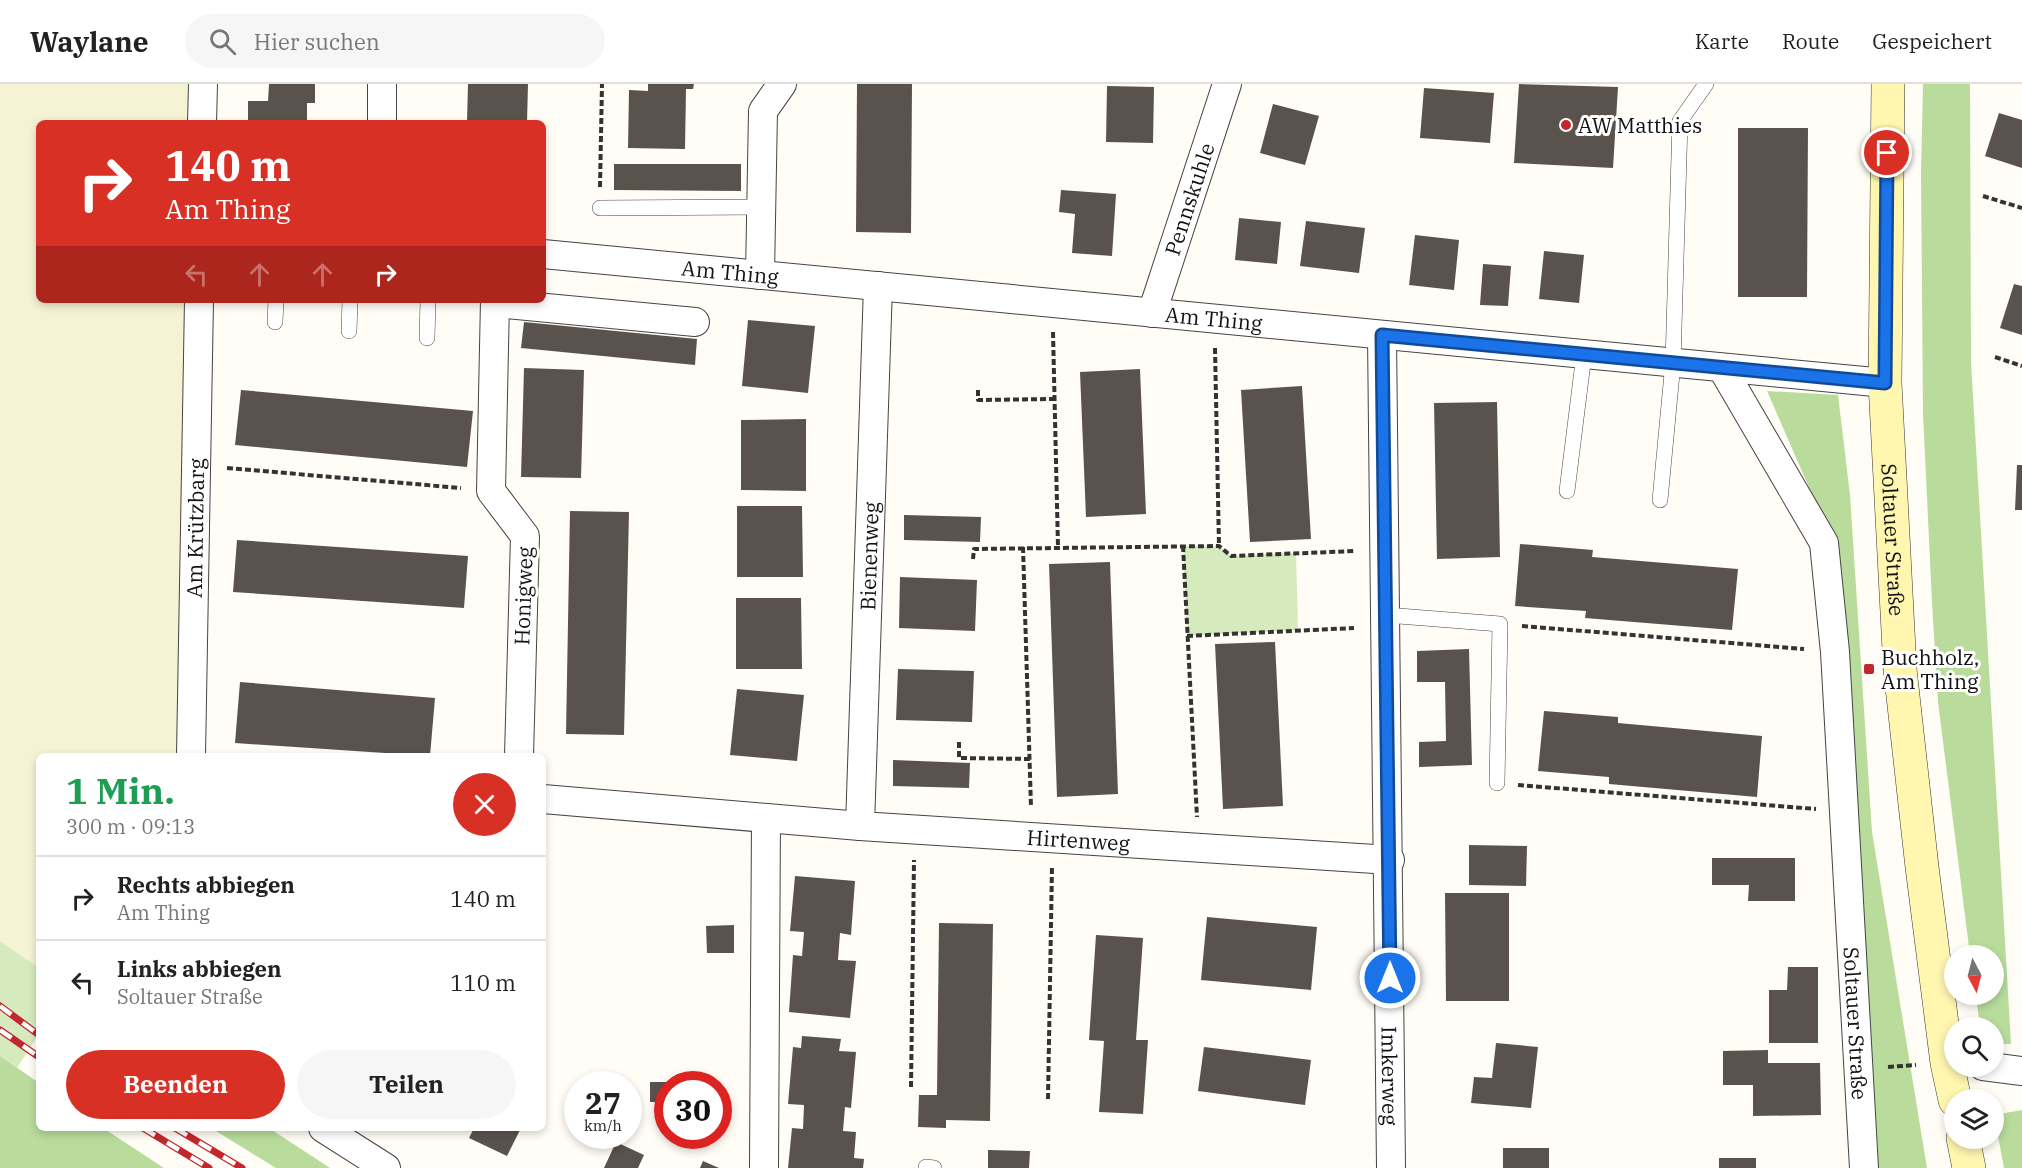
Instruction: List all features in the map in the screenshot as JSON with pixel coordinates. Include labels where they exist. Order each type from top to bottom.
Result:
[{"type":"main road","name":"Soltauer Straße","points":[[1888,84],[1885,383],[1900,669],[1922,867],[1944,1017]]},
{"type":"main road","points":[[1965,1149],[1969,1168]]},
{"type":"street","points":[[202,120],[203,84]]},
{"type":"street","points":[[382,84],[382,120]]},
{"type":"street","points":[[760,275],[763,111],[782,84]]},
{"type":"street","name":"Pennskuhle","points":[[1152,313],[1227,84]]},
{"type":"street","name":"Am Thing","points":[[546,254],[1885,383]]},
{"type":"street","name":"Bienenweg","points":[[860,826],[878,286]]},
{"type":"street","name":"Am Krützbarg","points":[[191,753],[199,303]]},
{"type":"street","points":[[491,490],[495,303]]},
{"type":"street","points":[[505,303],[695,322]]},
{"type":"street","name":"Imkerweg","points":[[1382,335],[1390,860],[1391,1168]]},
{"type":"street","name":"Soltauer Straße","points":[[1722,368],[1824,543],[1835,652],[1864,1168]]},
{"type":"street","name":"Honigweg","points":[[491,490],[525,536],[519,753]]},
{"type":"street","name":"Hirtenweg","points":[[546,799],[915,830],[1390,860]]},
{"type":"street","points":[[764,1167],[766,818]]},
{"type":"street","points":[[2004,1069],[2022,1071]]},
{"type":"street","points":[[328,1131],[386,1168]]},
{"type":"lane","points":[[1660,500],[1673,363],[1680,121],[1706,84]]},
{"type":"lane","points":[[600,208],[761,207]]},
{"type":"lane","points":[[275,322],[276,303]]},
{"type":"lane","points":[[349,331],[350,303]]},
{"type":"lane","points":[[427,338],[428,303]]},
{"type":"lane","points":[[1567,491],[1584,354]]},
{"type":"lane","points":[[1386,621],[1500,624],[1497,783]]},
{"type":"path","points":[[600,208],[602,84]]},
{"type":"path","points":[[1983,196],[2022,208]]},
{"type":"path","points":[[1052,303],[1058,547]]},
{"type":"path","points":[[1215,319],[1219,546]]},
{"type":"path","points":[[1995,357],[2022,366]]},
{"type":"path","points":[[978,390],[978,400],[1054,399]]},
{"type":"path","points":[[196,465],[491,490]]},
{"type":"path","points":[[1183,546],[1199,848]]},
{"type":"path","points":[[973,559],[974,549],[1023,547],[1219,546],[1231,556],[1385,550]]},
{"type":"path","points":[[1023,547],[1030,759],[1042,838],[1048,1099]]},
{"type":"path","points":[[1187,636],[1386,621]]},
{"type":"path","points":[[1500,624],[1835,652]]},
{"type":"path","points":[[959,742],[959,758],[1030,759]]},
{"type":"path","points":[[1497,783],[1844,812]]},
{"type":"path","points":[[911,1087],[915,830]]},
{"type":"path","points":[[1860,1069],[1944,1063]]},
{"type":"shaded area","points":[[0,84],[203,84],[202,120],[36,120],[36,303],[199,303],[191,753],[36,753],[36,966],[0,941]]},
{"type":"green space","points":[[1923,84],[1970,84],[1971,362],[2011,1044],[2004,1044],[2004,1017],[1979,1017],[1977,1005],[2004,1005],[2004,945],[1969,945],[1938,702],[1923,414],[1921,173]]},
{"type":"green space","points":[[1767,391],[1838,395],[1850,495],[1872,832],[1927,1168],[1872,1168],[1828,531]]},
{"type":"green space","points":[[1183,546],[1219,546],[1231,556],[1296,553],[1298,630],[1187,636]]},
{"type":"green space","points":[[0,941],[36,966],[36,1039],[17,1068],[0,1056]]},
{"type":"green space","points":[[0,1056],[36,1081],[36,1131],[108,1131],[164,1168],[0,1168]]},
{"type":"green space","points":[[2022,1110],[2022,1168],[2004,1168],[2000,1149],[2004,1149],[2004,1113]]},
{"type":"green space","points":[[216,1131],[274,1131],[330,1168],[276,1168]]},
{"type":"building","points":[[269,84],[315,84],[315,103],[307,103],[307,120],[248,120],[248,101],[268,101]]},
{"type":"building","points":[[468,84],[528,84],[527,120],[467,120]]},
{"type":"building","points":[[648,84],[694,84],[693,89],[686,89],[685,149],[628,148],[629,90],[648,91]]},
{"type":"building","points":[[857,84],[912,84],[911,233],[856,232]]},
{"type":"building","name":"AW Matthies","points":[[1519,84],[1618,87],[1613,168],[1514,163]]},
{"type":"building","points":[[1107,86],[1154,87],[1153,143],[1106,142]]},
{"type":"building","points":[[1424,88],[1494,93],[1490,143],[1420,138]]},
{"type":"building","points":[[1273,104],[1319,116],[1305,165],[1260,153]]},
{"type":"building","points":[[1999,113],[2022,120],[2022,168],[1985,156]]},
{"type":"building","points":[[1738,128],[1808,128],[1807,297],[1738,297]]},
{"type":"building","points":[[614,164],[741,164],[741,191],[614,190]]},
{"type":"building","points":[[1061,190],[1116,194],[1112,256],[1072,253],[1075,214],[1059,212]]},
{"type":"building","points":[[1239,218],[1281,222],[1277,264],[1235,260]]},
{"type":"building","points":[[1306,221],[1365,228],[1359,273],[1300,266]]},
{"type":"building","points":[[1415,235],[1459,240],[1454,290],[1409,285]]},
{"type":"building","points":[[1544,251],[1584,255],[1579,303],[1539,299]]},
{"type":"building","points":[[1483,264],[1511,266],[1508,306],[1480,305]]},
{"type":"building","points":[[2014,284],[2022,286],[2022,335],[2000,328]]},
{"type":"building","points":[[748,320],[815,326],[808,393],[742,386]]},
{"type":"building","points":[[524,322],[697,339],[695,365],[521,348]]},
{"type":"building","points":[[524,368],[584,370],[581,478],[521,477]]},
{"type":"building","points":[[1140,369],[1146,514],[1086,517],[1080,372]]},
{"type":"building","points":[[1302,386],[1311,539],[1250,542],[1241,390]]},
{"type":"building","points":[[241,390],[473,411],[467,467],[235,445]]},
{"type":"building","points":[[1497,402],[1500,557],[1437,559],[1434,403]]},
{"type":"building","points":[[806,419],[806,491],[741,490],[741,420]]},
{"type":"building","points":[[2017,465],[2022,465],[2022,510],[2015,510]]},
{"type":"building","points":[[737,506],[802,506],[803,577],[737,577]]},
{"type":"building","points":[[570,511],[629,512],[624,735],[566,734]]},
{"type":"building","points":[[904,515],[981,517],[980,542],[904,540]]},
{"type":"building","points":[[237,540],[468,556],[464,608],[233,592]]},
{"type":"building","points":[[1520,544],[1593,550],[1592,557],[1738,569],[1732,630],[1585,618],[1586,611],[1515,606]]},
{"type":"building","points":[[1110,562],[1118,794],[1057,797],[1049,564]]},
{"type":"building","points":[[900,577],[977,580],[975,631],[899,628]]},
{"type":"building","points":[[736,598],[801,598],[802,669],[736,669]]},
{"type":"building","points":[[1275,642],[1283,806],[1223,809],[1215,644]]},
{"type":"building","points":[[1469,649],[1472,765],[1419,767],[1419,742],[1446,741],[1445,682],[1417,682],[1417,651]]},
{"type":"building","points":[[898,669],[974,671],[972,722],[896,720]]},
{"type":"building","points":[[240,682],[435,698],[430,753],[385,753],[235,743]]},
{"type":"building","points":[[737,689],[804,695],[797,761],[730,755]]},
{"type":"building","points":[[1544,711],[1618,717],[1618,723],[1762,736],[1757,797],[1609,784],[1609,777],[1538,771]]},
{"type":"building","points":[[893,760],[970,763],[969,788],[893,786]]},
{"type":"building","points":[[1469,845],[1527,846],[1526,886],[1469,885]]},
{"type":"building","points":[[1712,858],[1795,858],[1795,901],[1748,901],[1749,885],[1712,885]]},
{"type":"building","points":[[795,876],[855,881],[851,935],[840,933],[838,960],[856,961],[850,1018],[789,1012],[793,955],[802,956],[804,932],[790,931]]},
{"type":"building","points":[[1445,893],[1509,893],[1509,1001],[1446,1001]]},
{"type":"building","points":[[1207,917],[1317,927],[1311,990],[1201,980]]},
{"type":"building","points":[[939,923],[993,924],[990,1121],[946,1120],[946,1128],[918,1127],[919,1095],[937,1095]]},
{"type":"building","points":[[734,925],[734,953],[707,953],[706,926]]},
{"type":"building","points":[[1096,935],[1143,938],[1136,1040],[1148,1040],[1143,1114],[1099,1112],[1104,1041],[1089,1040]]},
{"type":"building","points":[[1788,967],[1818,967],[1818,1043],[1769,1043],[1769,990],[1787,990]]},
{"type":"building","points":[[802,1036],[841,1039],[839,1051],[856,1052],[851,1108],[845,1107],[843,1131],[856,1132],[854,1158],[864,1159],[863,1168],[788,1168],[792,1128],[803,1129],[804,1105],[788,1104],[793,1047],[801,1048]]},
{"type":"building","points":[[1496,1043],[1538,1047],[1531,1108],[1471,1103],[1474,1077],[1492,1078]]},
{"type":"building","points":[[1204,1047],[1311,1060],[1305,1105],[1198,1091]]},
{"type":"building","points":[[1768,1050],[1768,1063],[1820,1063],[1821,1115],[1753,1116],[1753,1085],[1723,1085],[1723,1051]]},
{"type":"building","points":[[650,1082],[654,1082],[654,1102],[650,1102]]},
{"type":"building","points":[[472,1131],[520,1131],[507,1156],[469,1138]]},
{"type":"building","points":[[1503,1148],[1549,1148],[1549,1168],[1503,1168]]},
{"type":"building","points":[[613,1149],[631,1149],[644,1155],[638,1168],[604,1168]]},
{"type":"building","points":[[988,1150],[1030,1151],[1029,1168],[988,1168]]},
{"type":"building","points":[[1719,1158],[1756,1158],[1756,1168],[1719,1168]]},
{"type":"building","points":[[703,1161],[719,1168],[700,1168]]},
{"type":"railway","points":[[0,1006],[36,1033]]},
{"type":"railway","points":[[0,1030],[36,1055]]},
{"type":"railway","points":[[148,1131],[209,1168]]},
{"type":"railway","points":[[180,1131],[242,1168]]},
{"type":"place","name":"AW Matthies","points":[[1566,125]]},
{"type":"place","name":"Buchholz, Am Thing","points":[[1869,669]]},
{"type":"route","points":[[1390,978],[1382,335],[1885,383],[1887,153]]}]
